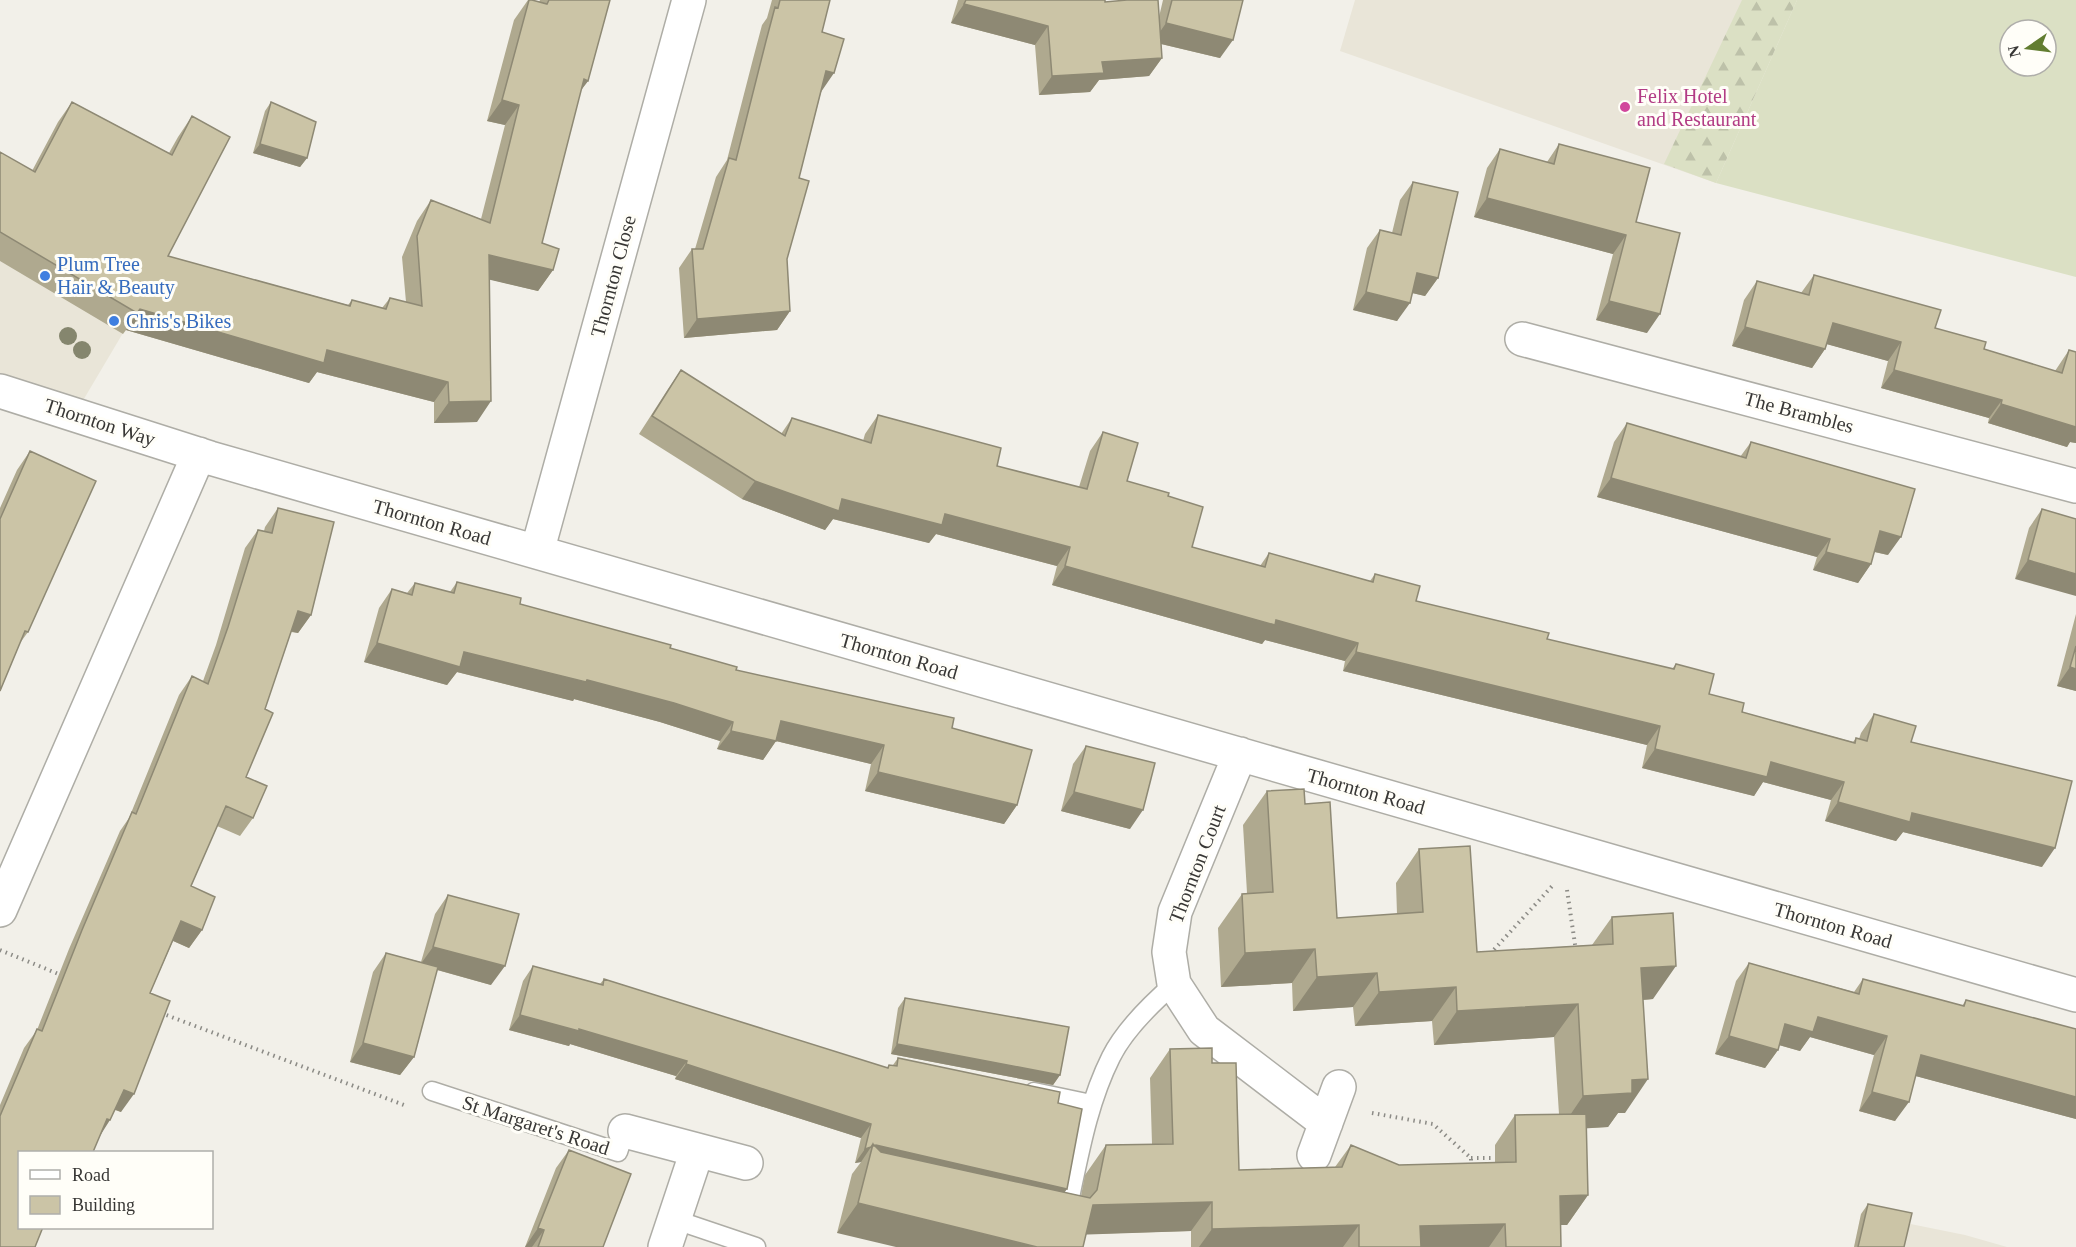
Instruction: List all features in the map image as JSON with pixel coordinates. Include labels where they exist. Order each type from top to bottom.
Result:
[{"type":"street","name":"Thornton Close","points":[[537,552],[689,0]]},
{"type":"street","name":"The Brambles","points":[[1522,339],[2076,486]]},
{"type":"street","name":"Thornton Way","points":[[0,391],[199,454]]},
{"type":"street","name":"Thornton Road","points":[[199,454],[2076,995]]},
{"type":"street","points":[[0,910],[199,454]]},
{"type":"street","name":"Thornton Court","points":[[1240,754],[1175,912],[1169,952],[1174,984],[1204,1030],[1333,1105]]},
{"type":"street","points":[[1314,1155],[1333,1105]]},
{"type":"street","name":"St Margaret's Road","points":[[625,1131],[746,1163]]},
{"type":"street","points":[[671,1233],[697,1151]]},
{"type":"lane","points":[[1043,1212],[1065,1217],[1091,1104],[1112,1054],[1148,1007],[1174,984]]},
{"type":"lane","points":[[1021,1089],[1091,1104]]},
{"type":"lane","name":"St Margaret's Road","points":[[432,1091],[618,1152],[625,1131]]},
{"type":"lane","points":[[671,1233],[756,1247]]},
{"type":"path","points":[[1485,960],[1557,881]]},
{"type":"path","points":[[1566,884],[1576,955]]},
{"type":"path","points":[[0,950],[63,976]]},
{"type":"path","points":[[150,1009],[413,1108]]},
{"type":"path","points":[[1333,1105],[1433,1124],[1471,1158],[1495,1158]]},
{"type":"path","points":[[1471,1158],[1471,1169]]},
{"type":"shaded area","name":"Felix Hotel and Restaurant","points":[[1355,0],[1797,0],[1716,183],[1340,51]]},
{"type":"shaded area","points":[[0,199],[152,284],[75,414],[0,391]]},
{"type":"shaded area","points":[[1861,1214],[1965,1235],[2007,1247],[1854,1247]]},
{"type":"green space","points":[[1742,0],[1797,0],[1716,183],[1664,164]]},
{"type":"green space","points":[[1797,0],[2076,0],[2076,277],[1716,183]]},
{"type":"building","points":[[529,0],[547,4],[549,0],[610,0],[588,81],[584,79],[542,243],[559,249],[553,270],[489,255],[491,401],[449,402],[448,382],[327,350],[324,363],[140,309],[137,313],[0,232],[0,152],[35,172],[72,102],[172,155],[192,116],[230,137],[168,256],[350,306],[352,300],[386,309],[390,298],[422,306],[417,236],[431,200],[490,223],[519,105],[502,100]]},
{"type":"building","points":[[780,0],[830,0],[822,32],[844,39],[834,73],[826,71],[799,178],[809,181],[787,259],[790,311],[697,319],[692,249],[703,249],[729,158],[736,160],[775,7],[778,8]]},
{"type":"building","points":[[966,0],[1105,0],[1105,2],[1158,0],[1162,58],[1102,62],[1104,73],[1052,76],[1048,26],[964,4]]},
{"type":"building","points":[[1172,0],[1243,0],[1233,40],[1166,23]]},
{"type":"building","points":[[271,102],[316,122],[307,158],[260,144]]},
{"type":"building","points":[[1559,144],[1650,168],[1636,222],[1680,233],[1660,314],[1609,301],[1626,235],[1487,198],[1500,149],[1554,164]]},
{"type":"building","points":[[1413,182],[1458,192],[1438,278],[1417,273],[1410,303],[1366,292],[1380,230],[1401,235]]},
{"type":"building","points":[[1814,275],[1941,310],[1935,328],[1986,342],[1984,349],[2062,373],[2069,350],[2076,352],[2076,427],[2001,404],[2002,400],[1894,370],[1901,342],[1833,323],[1825,349],[1745,327],[1757,281],[1809,295]]},
{"type":"building","points":[[681,370],[785,436],[792,418],[871,443],[878,415],[1001,448],[997,466],[1087,489],[1103,432],[1138,443],[1127,481],[1169,493],[1168,496],[1203,507],[1192,547],[1265,567],[1269,553],[1373,582],[1375,574],[1420,586],[1416,601],[1549,633],[1547,639],[1674,669],[1676,664],[1714,674],[1709,694],[1744,703],[1742,712],[1855,743],[1856,738],[1867,741],[1874,714],[1916,726],[1911,742],[2072,781],[2055,848],[1912,813],[1910,822],[1838,802],[1844,782],[1771,762],[1767,777],[1655,749],[1660,726],[1356,652],[1358,643],[1276,620],[1275,625],[1065,566],[1070,547],[945,514],[942,525],[842,499],[839,511],[755,481],[652,416]]},
{"type":"building","points":[[1627,423],[1746,458],[1751,442],[1915,489],[1901,537],[1880,531],[1871,564],[1826,552],[1830,539],[1611,478]]},
{"type":"building","points":[[30,451],[96,481],[28,632],[25,631],[0,691],[0,519]]},
{"type":"building","points":[[278,508],[334,522],[311,615],[298,611],[265,709],[273,713],[246,777],[267,786],[253,818],[226,806],[191,886],[215,897],[202,930],[181,921],[150,993],[170,1001],[134,1094],[124,1090],[110,1120],[107,1119],[93,1151],[18,1151],[18,1229],[42,1229],[35,1247],[0,1247],[0,1116],[37,1029],[42,1031],[82,930],[132,812],[136,814],[192,676],[208,684],[258,530],[272,533]]},
{"type":"building","points":[[2042,509],[2076,519],[2076,574],[2028,560]]},
{"type":"building","points":[[457,582],[521,598],[520,604],[671,645],[670,648],[737,667],[736,670],[954,718],[952,728],[1032,750],[1017,805],[878,772],[884,745],[781,721],[776,741],[731,731],[733,722],[674,703],[587,680],[586,682],[464,652],[460,667],[377,643],[392,589],[412,595],[415,583],[454,593]]},
{"type":"building","points":[[2076,646],[2076,669],[2070,667]]},
{"type":"building","points":[[1086,746],[1155,763],[1143,810],[1074,792]]},
{"type":"building","points":[[1304,789],[1305,804],[1330,802],[1337,918],[1423,912],[1419,849],[1470,846],[1477,952],[1613,944],[1612,917],[1673,913],[1676,966],[1641,968],[1648,1079],[1632,1080],[1632,1093],[1583,1096],[1578,1004],[1457,1011],[1456,987],[1379,992],[1377,973],[1317,977],[1315,949],[1245,953],[1242,894],[1273,892],[1267,791]]},
{"type":"building","points":[[448,895],[519,914],[505,966],[433,947]]},
{"type":"building","points":[[386,953],[438,967],[414,1057],[363,1043]]},
{"type":"building","points":[[1749,963],[1859,994],[1863,979],[1964,1006],[1966,1000],[2076,1029],[2076,1097],[1921,1055],[1909,1102],[1872,1092],[1887,1036],[1818,1017],[1813,1032],[1785,1024],[1778,1050],[1729,1036]]},
{"type":"building","points":[[533,966],[603,985],[604,979],[888,1068],[889,1065],[897,1066],[898,1058],[1060,1092],[1058,1103],[1082,1109],[1067,1189],[873,1144],[865,1149],[871,1124],[686,1064],[687,1061],[579,1029],[579,1031],[520,1015]]},
{"type":"building","points":[[905,998],[1069,1027],[1060,1075],[897,1044]]},
{"type":"building","points":[[1212,1048],[1212,1063],[1236,1063],[1239,1170],[1342,1167],[1351,1145],[1399,1165],[1516,1162],[1515,1115],[1586,1114],[1588,1195],[1560,1196],[1561,1247],[1506,1247],[1505,1224],[1420,1226],[1421,1247],[1359,1247],[1359,1225],[1212,1229],[1212,1202],[1093,1205],[1083,1247],[1037,1247],[858,1203],[873,1144],[881,1152],[1090,1198],[1097,1190],[1106,1145],[1173,1144],[1170,1049]]},
{"type":"building","points":[[569,1150],[631,1174],[603,1247],[538,1247],[544,1230],[538,1228]]},
{"type":"building","points":[[1868,1204],[1912,1213],[1904,1247],[1858,1247]]},
{"type":"place","name":"Felix Hotel and Restaurant","points":[[1625,107]]},
{"type":"place","name":"Plum Tree Hair & Beauty","points":[[45,276]]},
{"type":"place","name":"Chris's Bikes","points":[[114,321]]}]
